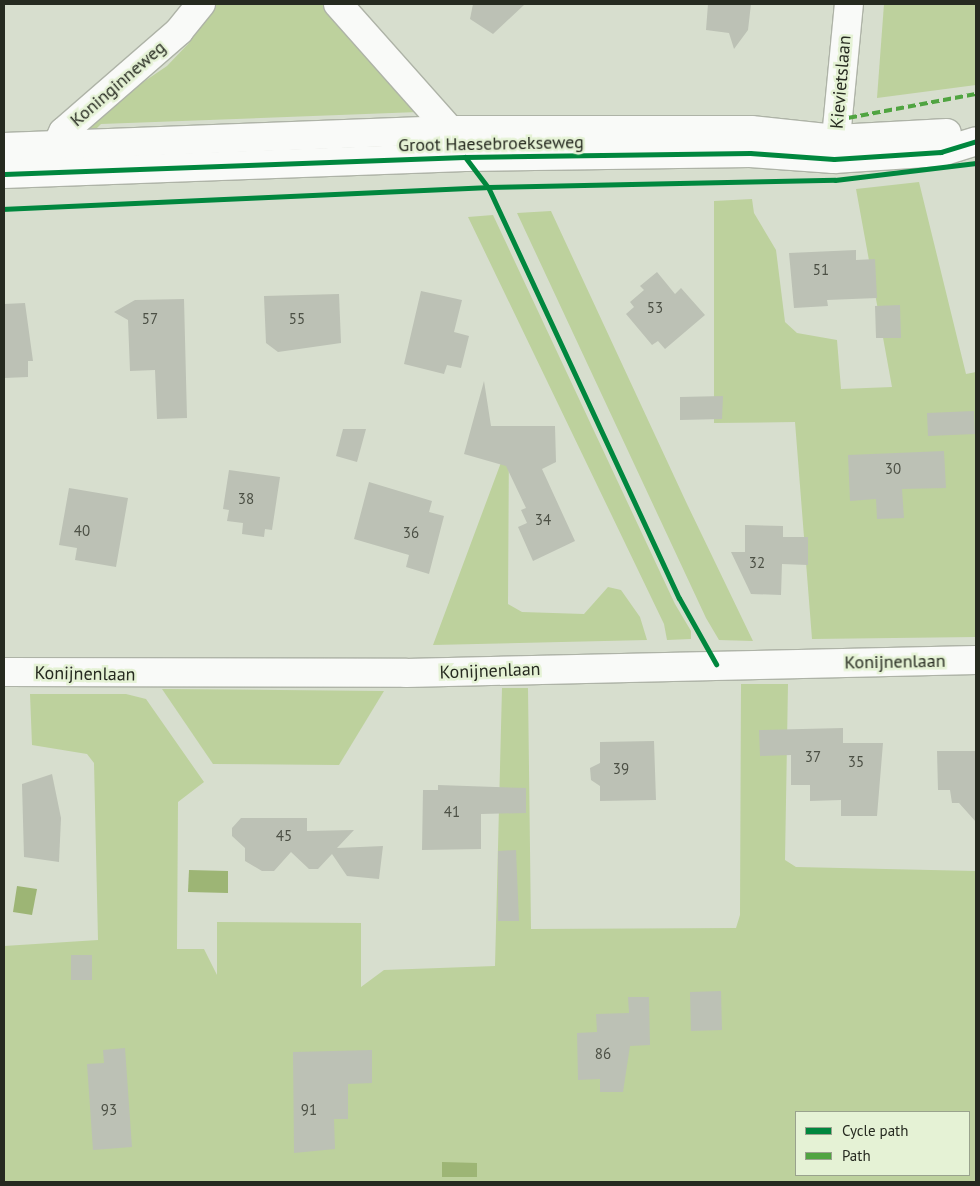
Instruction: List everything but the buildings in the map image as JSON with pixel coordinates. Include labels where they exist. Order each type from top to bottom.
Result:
[{"type":"street","name":"Koninginneweg","points":[[56,159],[63,132],[173,37],[201,4]]},
{"type":"street","points":[[338,4],[450,130],[465,157]]},
{"type":"street","name":"Kievietslaan","points":[[835,149],[849,4]]},
{"type":"street","name":"Groot Haesebroekseweg","points":[[4,174],[56,159],[450,130],[751,130],[835,149],[976,131]]},
{"type":"street","name":"Groot Haesebroekseweg","points":[[4,147],[56,159],[465,157],[750,153],[835,149],[941,152],[976,141]]},
{"type":"street","name":"Konijnenlaan","points":[[4,672],[406,673],[976,660]]},
{"type":"shaded area","points":[[214,4],[322,4],[418,112],[101,124],[93,132],[71,131],[167,66],[189,43]]},
{"type":"shaded area","points":[[884,4],[976,4],[976,85],[877,98]]},
{"type":"shaded area","points":[[919,182],[966,374],[976,372],[976,637],[812,639],[795,422],[714,423],[714,201],[752,199],[754,213],[776,250],[785,322],[797,333],[837,340],[841,389],[892,387],[856,189]]},
{"type":"shaded area","points":[[551,211],[753,641],[719,640],[706,618],[517,213]]},
{"type":"shaded area","points":[[493,215],[675,604],[691,631],[691,639],[667,640],[664,624],[468,217]]},
{"type":"shaded area","points":[[509,441],[508,604],[522,612],[584,614],[608,587],[621,590],[640,617],[647,640],[433,645]]},
{"type":"shaded area","points":[[741,684],[788,684],[785,860],[796,867],[976,871],[976,1182],[4,1182],[4,946],[98,940],[94,763],[87,754],[32,745],[30,694],[126,694],[146,699],[204,782],[178,802],[177,949],[204,949],[217,975],[217,922],[361,923],[361,987],[384,970],[495,966],[502,688],[528,688],[531,929],[736,928],[740,915]]},
{"type":"shaded area","points":[[162,689],[384,691],[339,765],[213,764]]},
{"type":"shaded area","points":[[189,870],[228,871],[228,893],[188,892]]},
{"type":"shaded area","points":[[17,886],[37,889],[32,915],[13,912]]},
{"type":"shaded area","points":[[442,1162],[477,1163],[477,1177],[442,1177]]},
{"type":"marked path","points":[[837,120],[976,94]]},
{"type":"cycle path","points":[[4,174],[465,157],[750,153],[834,159],[941,152],[976,141]]},
{"type":"cycle path","points":[[465,157],[488,187],[679,598],[716,664]]},
{"type":"cycle path","points":[[4,209],[488,187],[835,180],[976,163]]}]
